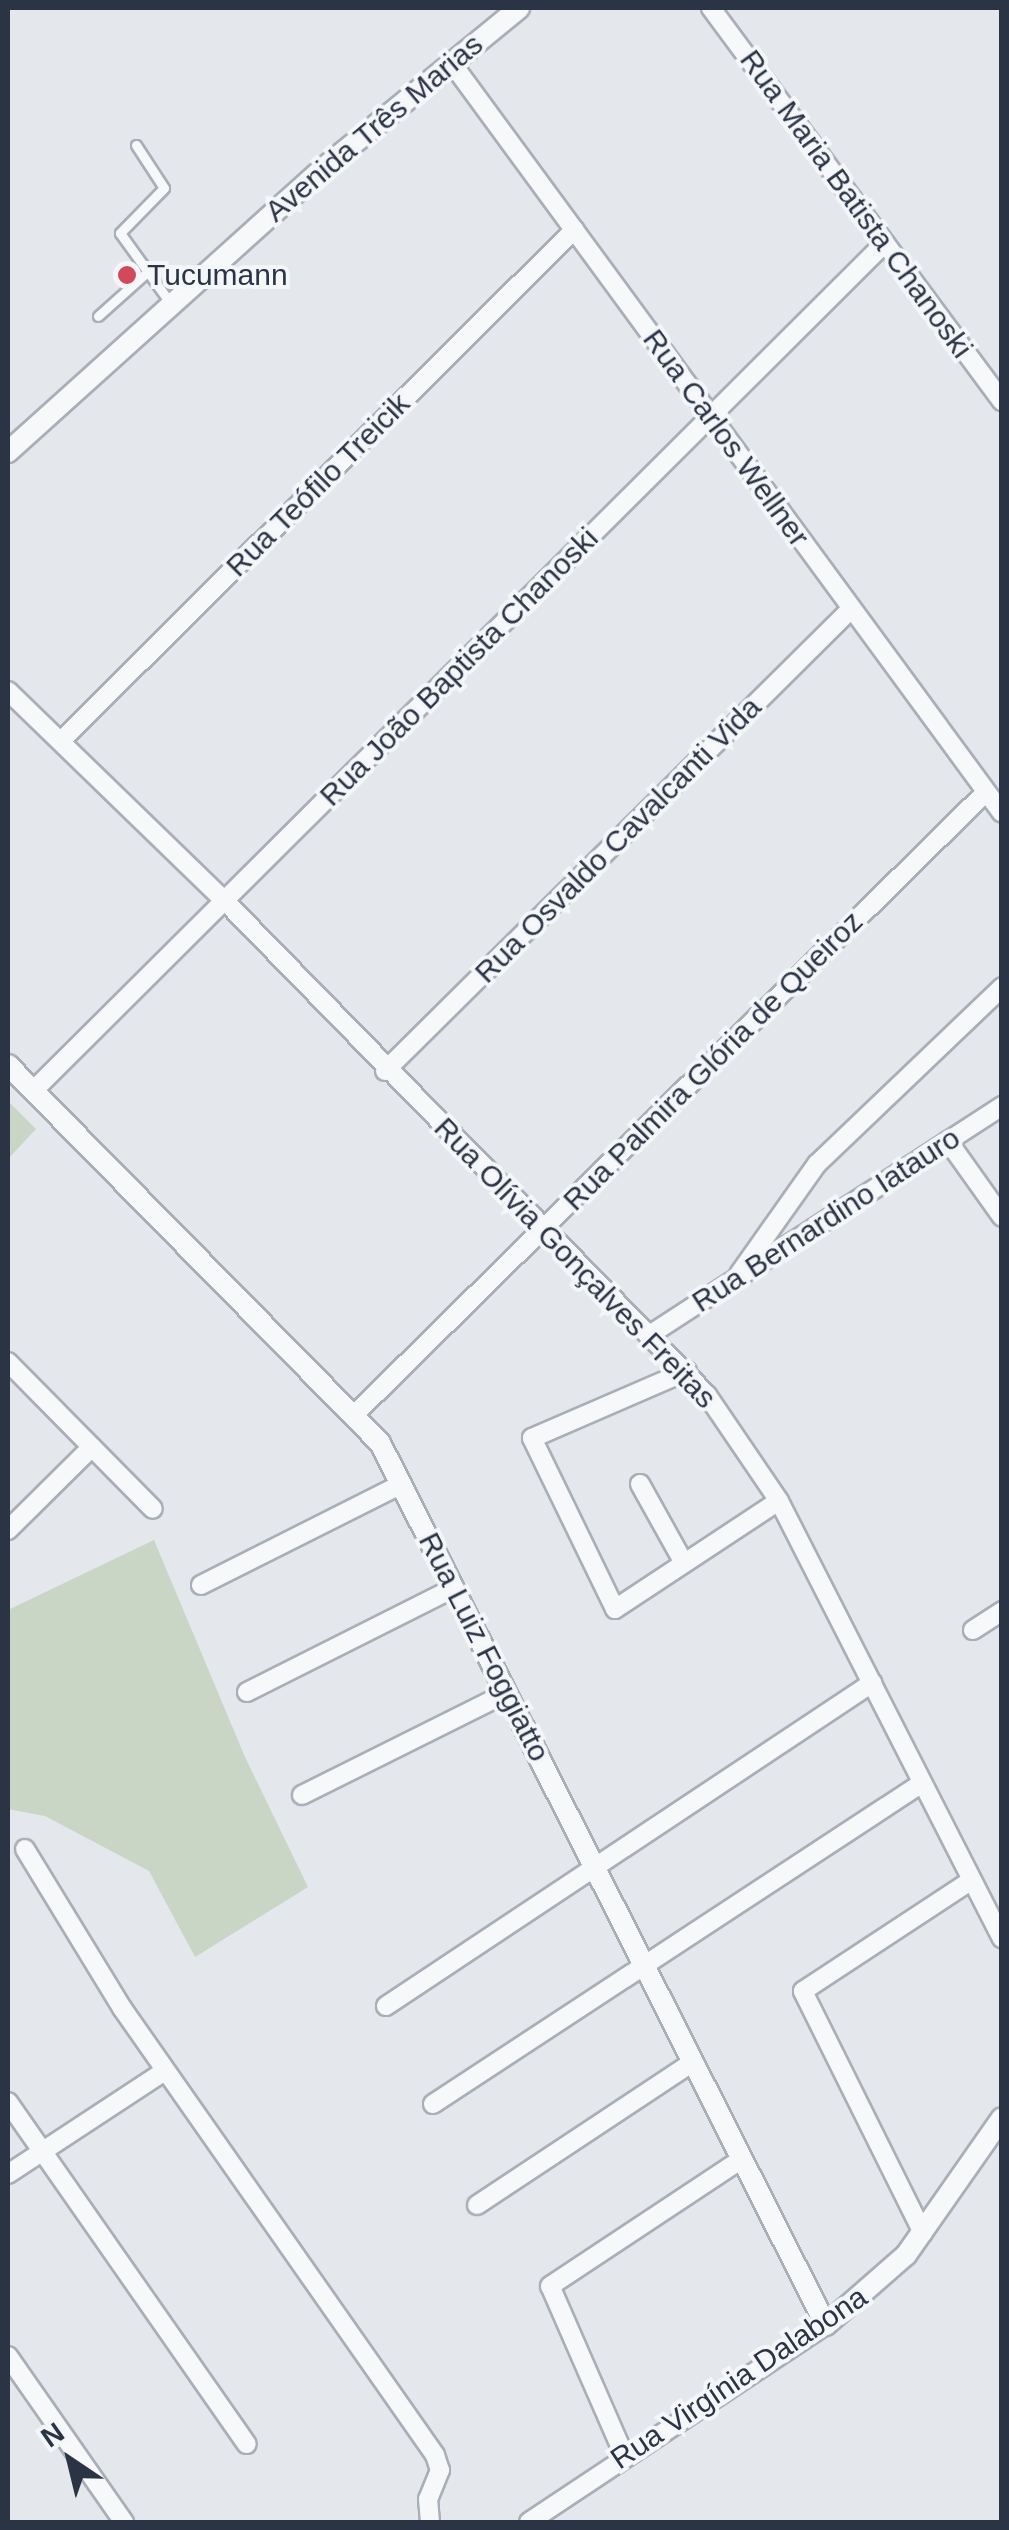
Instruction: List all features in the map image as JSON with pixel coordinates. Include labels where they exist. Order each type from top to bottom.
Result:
[{"type":"street","name":"Rua Maria Batista Chanoski","points":[[711,8],[1002,401]]},
{"type":"street","name":"Avenida Três Marias","points":[[10,444],[514,9]]},
{"type":"street","name":"Rua Carlos Wellner","points":[[451,62],[1002,813]]},
{"type":"street","name":"Rua Teófilo Treicik","points":[[62,740],[574,230]]},
{"type":"street","name":"Rua João Baptista Chanoski","points":[[33,1090],[885,243]]},
{"type":"street","name":"Rua Osvaldo Cavalcanti Vida","points":[[385,1071],[851,609]]},
{"type":"street","name":"Rua Olívia Gonçalves Freitas","points":[[8,691],[224,900],[385,1071],[687,1371],[748,1448],[779,1502],[1002,1938]]},
{"type":"street","name":"Rua Palmira Glória de Queiroz","points":[[355,1414],[985,792]]},
{"type":"street","points":[[736,1278],[818,1164],[1002,987]]},
{"type":"street","name":"Rua Luiz Foggiatto","points":[[8,1065],[355,1414],[402,1484],[826,2325]]},
{"type":"street","name":"Rua Bernardino Iatauro","points":[[651,1334],[1002,1106]]},
{"type":"street","points":[[948,1141],[1002,1217]]},
{"type":"street","points":[[8,1362],[153,1509]]},
{"type":"street","points":[[687,1371],[532,1438],[615,1609],[779,1502]]},
{"type":"street","points":[[8,1530],[92,1447]]},
{"type":"street","points":[[202,1585],[402,1484]]},
{"type":"street","points":[[640,1484],[684,1564]]},
{"type":"street","points":[[247,1692],[454,1588]]},
{"type":"street","points":[[973,1630],[1002,1610]]},
{"type":"street","points":[[386,2006],[872,1683]]},
{"type":"street","points":[[302,1795],[507,1693]]},
{"type":"street","points":[[433,2104],[922,1783]]},
{"type":"street","points":[[25,1849],[166,2071],[435,2455],[440,2470],[428,2499],[430,2522]]},
{"type":"street","points":[[923,2233],[803,1991],[972,1880]]},
{"type":"street","points":[[477,2206],[693,2062]]},
{"type":"street","points":[[8,2174],[166,2071]]},
{"type":"street","points":[[8,2102],[248,2444]]},
{"type":"street","name":"Rua Virgínia Dalabona","points":[[529,2522],[826,2325],[891,2271],[923,2233],[1002,2118]]},
{"type":"street","points":[[624,2456],[550,2286],[742,2159]]},
{"type":"street","points":[[8,2356],[124,2522]]},
{"type":"lane","points":[[136,145],[164,188],[120,233],[145,274],[171,304]]},
{"type":"lane","points":[[98,316],[145,274]]},
{"type":"green space","points":[[8,1101],[36,1129],[8,1159]]},
{"type":"green space","points":[[154,1540],[245,1757],[308,1887],[195,1957],[149,1871],[45,1816],[8,1809],[8,1610]]},
{"type":"place","name":"Tucumann","points":[[127,275]]}]
